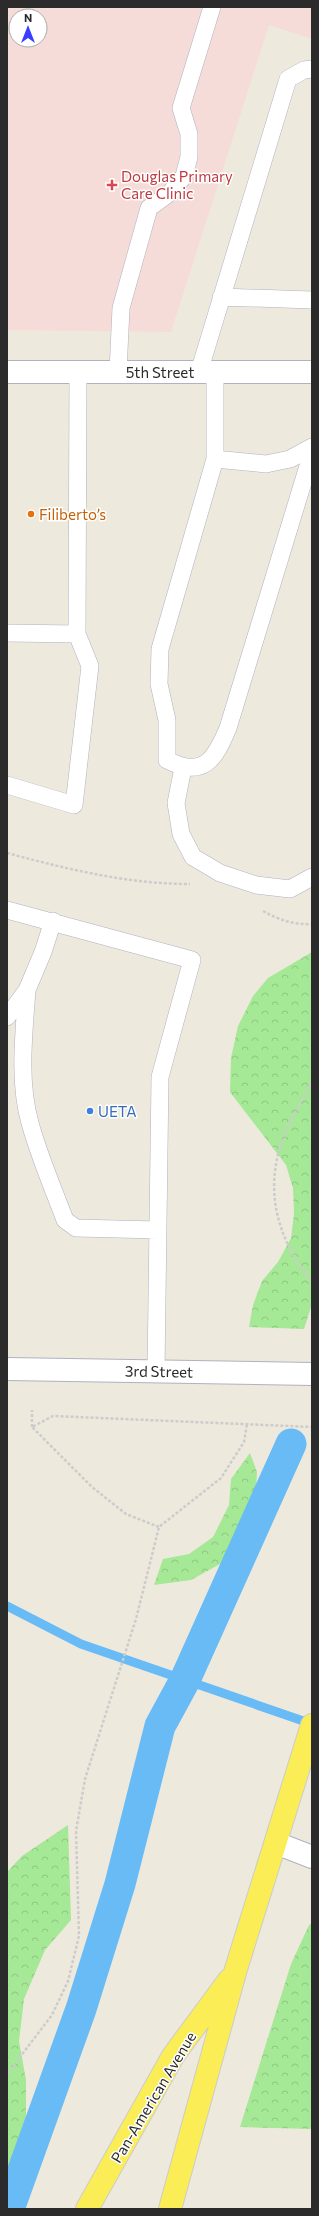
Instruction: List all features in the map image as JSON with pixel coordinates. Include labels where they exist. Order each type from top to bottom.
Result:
[{"type":"main road","name":"Pan-American Avenue","points":[[170,2209],[236,1969],[309,1734]]},
{"type":"main road","name":"Pan-American Avenue","points":[[87,2209],[174,2056],[236,1969]]},
{"type":"street","name":"5th Street","points":[[7,372],[312,372]]},
{"type":"street","name":"3rd Street","points":[[7,1369],[312,1374]]},
{"type":"street","points":[[276,1843],[312,1857]]},
{"type":"lane","points":[[118,372],[121,308],[149,208],[170,192],[184,176],[189,157],[189,134],[181,108],[212,7]]},
{"type":"lane","points":[[312,69],[304,70],[288,79],[221,297],[207,372],[215,459],[160,649],[159,684],[167,720],[167,760],[183,768],[201,767],[218,752],[228,728],[312,453]]},
{"type":"lane","points":[[221,297],[312,300]]},
{"type":"lane","points":[[7,785],[74,805],[90,666],[77,634],[78,372]]},
{"type":"lane","points":[[215,459],[266,464],[290,459],[312,447]]},
{"type":"lane","points":[[7,633],[77,634]]},
{"type":"lane","points":[[183,768],[176,803],[181,834],[193,857],[220,873],[256,885],[290,889],[312,877]]},
{"type":"lane","points":[[7,910],[53,921],[192,960],[160,1077],[156,1372]]},
{"type":"lane","points":[[7,1017],[27,990],[43,952],[53,921]]},
{"type":"lane","points":[[27,990],[24,1062],[26,1104],[30,1123],[65,1220],[76,1228],[158,1230]]},
{"type":"path","points":[[7,853],[69,870],[113,878],[164,884],[197,884]]},
{"type":"path","points":[[261,910],[280,920],[302,925],[312,924]]},
{"type":"path","points":[[312,1081],[306,1096],[288,1126],[276,1160],[273,1188],[278,1218],[284,1240],[298,1264],[312,1282]]},
{"type":"path","points":[[32,1410],[32,1427],[92,1487],[126,1514],[159,1526]]},
{"type":"path","points":[[32,1427],[53,1416],[312,1427]]},
{"type":"path","points":[[7,2074],[52,2016],[68,1981],[79,1936],[76,1831],[85,1779],[114,1692],[136,1619],[159,1526],[221,1478],[244,1442],[247,1424]]},
{"type":"shaded area","name":"Douglas Primary Care Clinic","points":[[7,7],[312,7],[312,39],[269,25],[171,332],[7,330]]},
{"type":"green space","points":[[312,952],[312,1304],[304,1329],[249,1327],[253,1305],[262,1281],[278,1262],[291,1238],[294,1214],[293,1188],[286,1165],[230,1092],[231,1058],[238,1026],[253,996],[268,978]]},
{"type":"green space","points":[[250,1453],[257,1472],[255,1513],[231,1558],[191,1580],[154,1585],[163,1559],[189,1554],[213,1537],[229,1505],[231,1479]]},
{"type":"green space","points":[[68,1825],[71,1920],[45,1950],[24,1999],[19,2041],[26,2080],[26,2133],[7,2178],[7,1872],[22,1856]]},
{"type":"green space","points":[[312,1923],[312,2129],[240,2127],[291,1964],[309,1925]]},
{"type":"waterway","points":[[9,2209],[81,2009],[120,1884],[160,1726],[185,1680],[291,1444]]},
{"type":"waterway","points":[[7,1606],[81,1644],[312,1724]]},
{"type":"place","name":"Douglas Primary Care Clinic","points":[[112,185]]},
{"type":"place","name":"Filiberto’s","points":[[31,514]]},
{"type":"place","name":"UETA","points":[[90,1111]]}]
